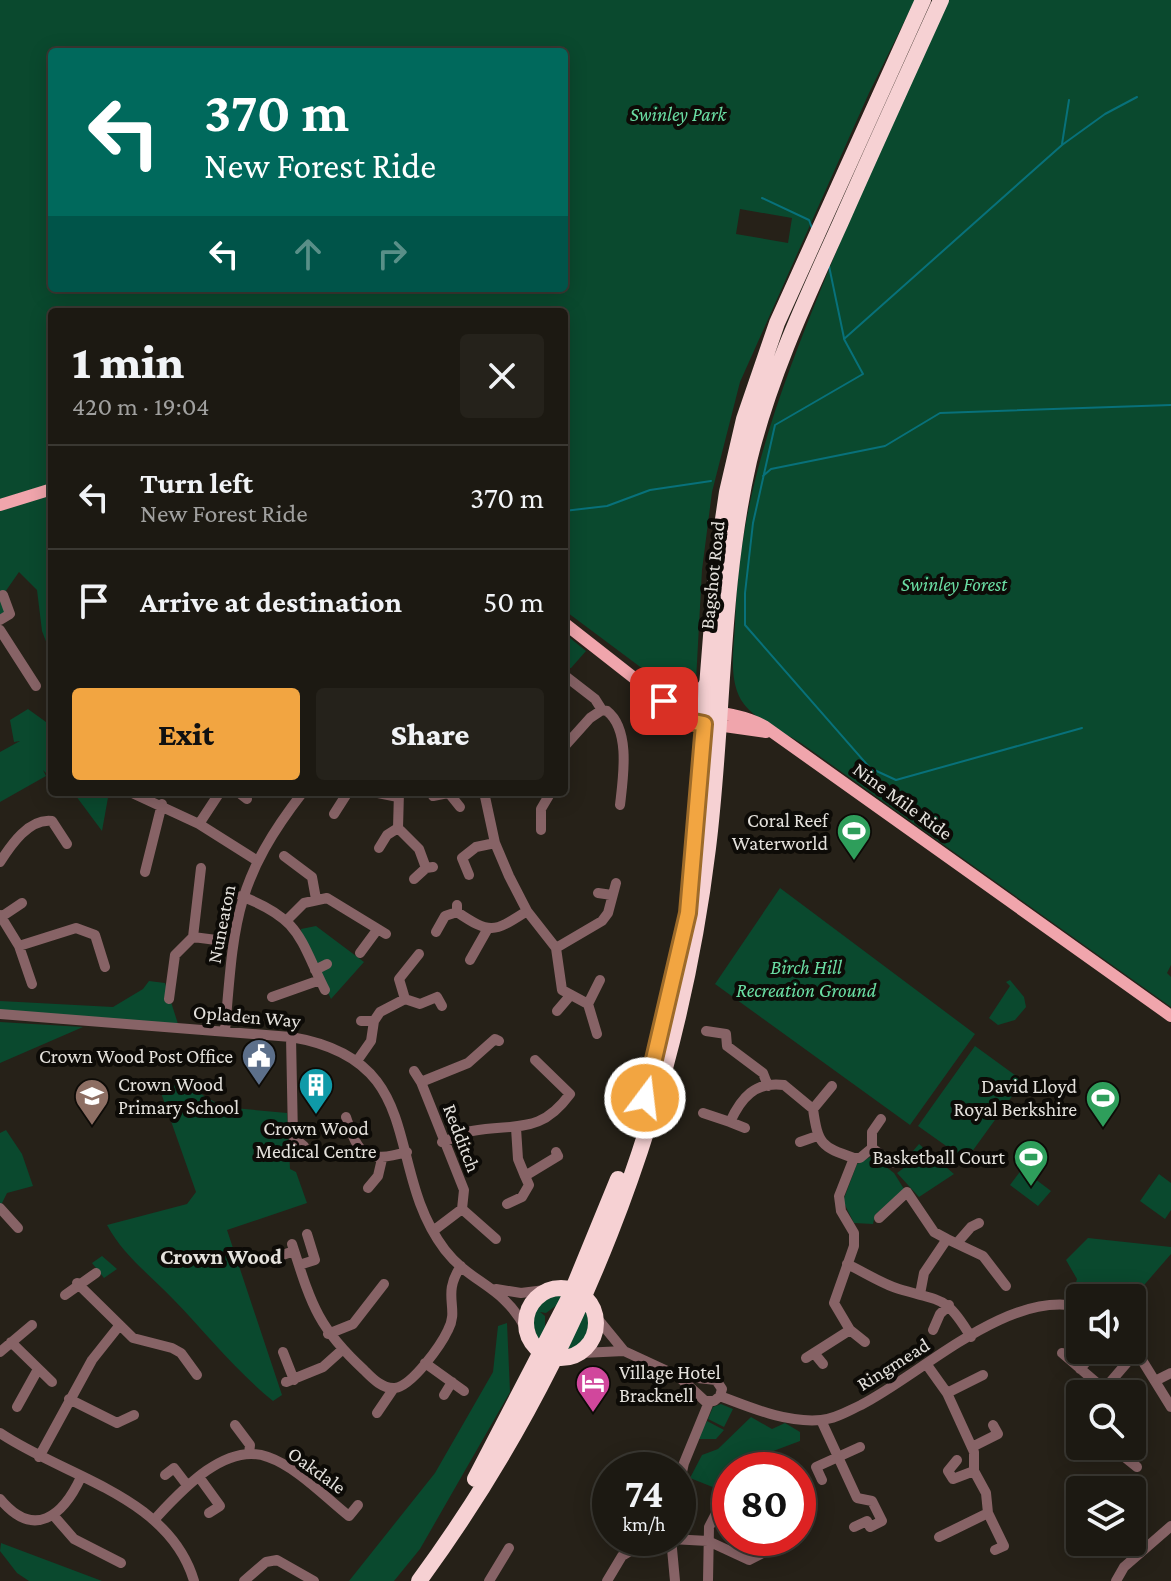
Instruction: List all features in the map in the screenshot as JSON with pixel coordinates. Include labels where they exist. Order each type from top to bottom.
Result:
[{"type":"highway","name":"Bagshot Road","points":[[654,1084],[697,917],[709,836],[712,719],[707,678],[731,472],[762,363],[923,0]]},
{"type":"highway","name":"Bagshot Road","points":[[654,1084],[677,974],[732,557],[742,494],[756,436],[783,352],[941,0]]},
{"type":"highway","points":[[407,1581],[480,1472],[524,1387],[549,1355],[594,1260],[615,1187],[654,1084]]},
{"type":"highway","points":[[524,1387],[530,1307],[545,1290],[594,1260]]},
{"type":"highway","points":[[545,1379],[582,1354],[593,1338],[597,1315],[594,1260]]},
{"type":"highway","points":[[545,1290],[579,1292],[597,1315]]},
{"type":"highway","points":[[527,1332],[535,1347],[549,1355],[582,1354]]},
{"type":"highway","points":[[419,1581],[451,1536],[545,1379],[549,1355]]},
{"type":"main road","points":[[0,505],[48,490]]},
{"type":"main road","name":"Nine Mile Ride","points":[[568,626],[689,721],[755,721],[1007,901],[1092,957],[1171,1016]]},
{"type":"main road","points":[[667,703],[695,697],[707,678]]},
{"type":"main road","name":"Nine Mile Ride","points":[[1007,901],[1020,915],[1171,1024]]},
{"type":"street","points":[[0,620],[10,614],[3,595]]},
{"type":"street","points":[[0,630],[36,686]]},
{"type":"street","points":[[568,679],[595,699],[602,710],[615,717],[622,732],[620,805]]},
{"type":"street","points":[[568,743],[602,710]]},
{"type":"street","points":[[145,796],[199,824],[256,860]]},
{"type":"street","points":[[199,824],[217,796]]},
{"type":"street","name":"Nuneaton","points":[[225,1031],[232,942],[241,896],[256,860],[300,796]]},
{"type":"street","points":[[334,814],[344,796]]},
{"type":"street","points":[[398,796],[398,828],[419,849],[429,868],[414,879]]},
{"type":"street","points":[[451,796],[460,807]]},
{"type":"street","points":[[485,796],[495,843],[527,911],[556,948],[557,975],[562,990],[590,1008]]},
{"type":"street","points":[[541,830],[541,809],[549,796]]},
{"type":"street","points":[[145,872],[162,804]]},
{"type":"street","points":[[0,862],[14,839],[45,820],[52,821],[67,844]]},
{"type":"street","points":[[379,848],[387,835],[398,828]]},
{"type":"street","points":[[469,875],[462,858],[476,847],[495,843]]},
{"type":"street","points":[[284,856],[312,877],[316,899]]},
{"type":"street","points":[[169,999],[175,955],[193,937],[201,868]]},
{"type":"street","points":[[556,948],[602,921],[608,913],[616,883]]},
{"type":"street","points":[[598,893],[612,895]]},
{"type":"street","points":[[241,896],[268,906],[287,920],[302,938],[320,980]]},
{"type":"street","points":[[287,920],[304,903],[327,898],[381,932],[360,953]]},
{"type":"street","points":[[22,903],[2,922],[19,946],[32,984]]},
{"type":"street","points":[[436,932],[445,916],[457,908],[487,930],[499,929],[527,911]]},
{"type":"street","points":[[19,946],[76,928],[95,935],[105,967]]},
{"type":"street","points":[[470,960],[487,930]]},
{"type":"street","points":[[193,937],[232,942]]},
{"type":"street","points":[[405,999],[399,979],[419,954]]},
{"type":"street","points":[[276,994],[320,980],[327,964]]},
{"type":"street","points":[[597,1034],[590,1008],[600,980]]},
{"type":"street","points":[[357,1061],[371,1041],[374,1021],[380,1012],[405,999],[420,1004],[437,997],[442,1006]]},
{"type":"street","points":[[557,1011],[569,997]]},
{"type":"street","name":"Opladen Way","points":[[0,1014],[291,1037],[333,1047],[357,1061],[375,1078],[388,1098],[433,1231],[461,1266],[494,1288],[513,1307],[527,1332]]},
{"type":"street","points":[[361,1021],[374,1021]]},
{"type":"street","points":[[706,1031],[726,1034],[727,1046],[763,1073],[768,1086]]},
{"type":"street","points":[[421,1082],[468,1063],[494,1036]]},
{"type":"street","points":[[291,1037],[293,1137],[304,1146]]},
{"type":"street","points":[[442,1142],[470,1131],[541,1123],[558,1110],[570,1094],[535,1060]]},
{"type":"street","name":"Redditch","points":[[414,1071],[464,1190],[462,1209]]},
{"type":"street","points":[[730,1122],[740,1101],[758,1087],[784,1085],[813,1109],[817,1136],[828,1149],[860,1158],[872,1148]]},
{"type":"street","points":[[813,1109],[832,1086]]},
{"type":"street","points":[[703,1113],[745,1128]]},
{"type":"street","points":[[346,1117],[355,1145],[366,1156],[382,1159],[407,1152]]},
{"type":"street","points":[[872,1148],[872,1132],[881,1119]]},
{"type":"street","points":[[507,1204],[522,1197],[529,1185],[518,1159],[516,1128]]},
{"type":"street","points":[[800,1142],[817,1136]]},
{"type":"street","points":[[872,1148],[893,1163]]},
{"type":"street","points":[[525,1176],[559,1157]]},
{"type":"street","points":[[854,1158],[839,1196],[841,1211],[854,1233],[854,1246],[834,1303],[850,1330],[862,1340]]},
{"type":"street","points":[[368,1188],[378,1176],[382,1159]]},
{"type":"street","points":[[879,1218],[907,1192],[919,1206],[929,1226],[992,1263],[1006,1286]]},
{"type":"street","points":[[0,1208],[18,1228]]},
{"type":"street","points":[[433,1231],[462,1209],[496,1239]]},
{"type":"street","points":[[920,1294],[924,1273],[952,1241],[979,1223]]},
{"type":"street","points":[[299,1265],[315,1260],[307,1234]]},
{"type":"street","points":[[274,1258],[293,1247],[320,1323],[342,1350],[381,1385],[394,1388]]},
{"type":"street","points":[[847,1264],[896,1289],[949,1305],[971,1337]]},
{"type":"street","points":[[377,1413],[394,1388],[406,1383],[425,1363],[451,1326],[449,1285],[461,1266]]},
{"type":"street","points":[[65,1295],[77,1283],[96,1273]]},
{"type":"street","points":[[77,1283],[133,1338],[181,1353],[197,1375]]},
{"type":"street","points":[[328,1334],[368,1314],[384,1284]]},
{"type":"street","name":"Opladen Way","points":[[494,1288],[521,1293],[545,1290]]},
{"type":"street","name":"Ringmead","points":[[720,1396],[777,1416],[821,1420],[875,1398],[999,1321],[1037,1307],[1066,1304]]},
{"type":"street","points":[[933,1330],[940,1314],[949,1305]]},
{"type":"street","points":[[597,1315],[624,1351],[678,1376],[709,1402]]},
{"type":"street","points":[[0,1352],[32,1325]]},
{"type":"street","points":[[39,1457],[69,1399],[104,1342],[119,1326]]},
{"type":"street","points":[[823,1364],[810,1356],[850,1330]]},
{"type":"street","points":[[11,1342],[37,1371],[52,1382]]},
{"type":"street","points":[[283,1352],[290,1381],[323,1367],[342,1350]]},
{"type":"street","points":[[582,1354],[624,1351]]},
{"type":"street","points":[[1062,1353],[1091,1380]]},
{"type":"street","points":[[425,1363],[464,1391]]},
{"type":"street","points":[[1080,1369],[1084,1364]]},
{"type":"street","points":[[1110,1380],[1123,1364]]},
{"type":"street","points":[[1146,1364],[1171,1407]]},
{"type":"street","points":[[927,1365],[947,1393],[972,1447],[974,1471],[986,1493],[988,1513],[1002,1543]]},
{"type":"street","points":[[17,1407],[37,1371]]},
{"type":"street","points":[[1157,1380],[1171,1373]]},
{"type":"street","points":[[947,1393],[983,1375]]},
{"type":"street","points":[[678,1376],[719,1383],[720,1396],[709,1402],[689,1452]]},
{"type":"street","points":[[699,1393],[700,1385],[707,1379]]},
{"type":"street","points":[[444,1395],[452,1382]]},
{"type":"street","points":[[69,1399],[117,1423],[134,1415]]},
{"type":"street","points":[[821,1420],[857,1498],[872,1501],[882,1521],[870,1527],[867,1521],[854,1527]]},
{"type":"street","points":[[154,1520],[187,1485],[223,1462],[249,1454],[250,1445],[235,1425]]},
{"type":"street","points":[[972,1447],[998,1434],[993,1425]]},
{"type":"street","points":[[0,1433],[39,1457],[119,1496],[154,1520],[182,1553],[194,1581]]},
{"type":"street","points":[[822,1480],[816,1467],[860,1447]]},
{"type":"street","name":"Oakdale","points":[[249,1454],[269,1457],[349,1516],[358,1505]]},
{"type":"street","points":[[957,1460],[948,1471],[953,1479],[974,1471]]},
{"type":"street","points":[[1129,1460],[1137,1467]]},
{"type":"street","points":[[165,1475],[174,1468],[187,1485]]},
{"type":"street","points":[[0,1499],[19,1515],[34,1520],[54,1516],[65,1508],[81,1477]]},
{"type":"street","points":[[199,1477],[220,1506],[209,1513]]},
{"type":"street","points":[[939,1537],[988,1513]]},
{"type":"street","points":[[54,1516],[74,1539],[121,1563]]},
{"type":"street","points":[[708,1581],[708,1541],[712,1519]]},
{"type":"street","points":[[1116,1581],[1124,1567],[1171,1526]]},
{"type":"street","points":[[696,1540],[712,1543]]},
{"type":"street","points":[[489,1581],[509,1548]]},
{"type":"street","points":[[607,1581],[622,1556]]},
{"type":"street","points":[[673,1556],[675,1581]]},
{"type":"street","points":[[244,1581],[266,1562],[277,1560],[301,1577],[314,1581]]},
{"type":"green space","name":"Swinley Park","points":[[0,0],[915,0],[869,93],[740,382],[712,492],[702,570],[696,681],[680,687],[647,672],[568,613],[568,308],[48,308],[48,485],[0,499]],"holes":[[[740,209],[792,218],[788,243],[736,234]]]},
{"type":"green space","name":"Swinley Forest","points":[[947,0],[1171,0],[1171,965],[1167,973],[1171,977],[1171,1007],[801,743],[758,717],[744,704],[736,688],[733,660],[738,577],[744,533],[764,447],[825,279]]},
{"type":"green space","points":[[48,493],[48,647],[42,631],[37,590],[19,572],[3,595],[9,611],[0,619],[0,505]]},
{"type":"green space","points":[[568,636],[586,651],[568,668]]},
{"type":"green space","points":[[28,709],[46,722],[48,720],[48,775],[43,770],[46,776],[0,802],[0,752],[20,741],[14,742],[10,720]]},
{"type":"green space","points":[[76,796],[108,796],[102,831]]},
{"type":"green space","name":"Birch Hill Recreation Ground","points":[[780,888],[975,1034],[910,1125],[715,984]]},
{"type":"green space","points":[[316,926],[364,962],[331,999],[302,938],[301,929]]},
{"type":"green space","points":[[1010,980],[1024,997],[1026,1007],[1015,1020],[998,1025],[989,1018],[1010,986],[1006,982]]},
{"type":"green space","points":[[149,981],[165,983],[178,1024],[0,1011],[0,1001],[113,1007],[143,989]]},
{"type":"green space","points":[[0,1022],[83,1027],[0,1063]]},
{"type":"green space","points":[[975,1046],[1023,1081],[966,1160],[918,1126]]},
{"type":"green space","points":[[181,1082],[223,1107],[287,1113],[290,1169],[296,1172],[307,1203],[227,1230],[282,1395],[273,1401],[129,1255],[107,1225],[187,1204],[196,1192],[160,1090]]},
{"type":"green space","points":[[6,1130],[22,1154],[33,1186],[7,1193],[0,1207],[0,1133]]},
{"type":"green space","points":[[919,1144],[954,1174],[919,1197],[897,1173],[909,1164],[907,1158]]},
{"type":"green space","points":[[872,1156],[894,1173],[904,1189],[875,1215],[873,1224],[854,1223],[843,1201],[857,1164]]},
{"type":"green space","name":"Basketball Court","points":[[1022,1169],[1051,1191],[1038,1206],[1010,1185]]},
{"type":"green space","points":[[1159,1174],[1171,1183],[1171,1210],[1165,1219],[1140,1201]]},
{"type":"green space","points":[[1088,1238],[1171,1247],[1171,1254],[1145,1284],[1076,1284],[1077,1279],[1066,1260]]},
{"type":"green space","points":[[102,1256],[117,1269],[104,1278],[92,1263]]},
{"type":"green space","points":[[556,1292],[565,1292],[561,1302],[546,1313],[540,1312],[545,1316],[545,1335],[541,1344],[532,1329],[532,1314],[541,1301]]},
{"type":"green space","points":[[587,1306],[591,1321],[588,1334],[580,1344],[566,1352]]},
{"type":"green space","points":[[507,1323],[510,1392],[420,1549],[394,1581],[349,1581],[435,1473],[493,1372],[498,1326]]},
{"type":"green space","points":[[721,1404],[733,1409],[724,1427],[708,1419],[713,1407]]},
{"type":"green space","points":[[751,1417],[772,1429],[785,1423],[800,1432],[800,1441],[770,1452],[712,1452],[712,1487],[696,1480],[696,1466],[702,1455],[718,1449]]},
{"type":"green space","points":[[707,1421],[724,1430],[716,1439],[697,1439]]},
{"type":"green space","points":[[1,1543],[102,1581],[29,1581],[17,1573],[0,1551]]},
{"type":"waterway","points":[[1082,728],[896,780],[870,768],[745,625],[745,593],[753,523],[775,425],[863,374],[844,339],[1062,145],[1105,114],[1137,97]]},
{"type":"waterway","points":[[1062,144],[1069,100]]},
{"type":"waterway","points":[[762,198],[809,220],[812,228]]},
{"type":"waterway","points":[[829,266],[844,338]]},
{"type":"waterway","points":[[763,476],[771,469],[885,446],[940,413],[1171,405]]},
{"type":"waterway","points":[[568,511],[607,506],[650,490],[711,481]]},
{"type":"place","name":"Coral Reef Waterworld","points":[[854,862]]},
{"type":"place","name":"Crown Wood Post Office","points":[[259,1087]]},
{"type":"place","name":"Crown Wood Medical Centre","points":[[316,1116]]},
{"type":"place","name":"Crown Wood Primary School","points":[[92,1127]]},
{"type":"place","name":"David Lloyd Royal Berkshire","points":[[1103,1129]]},
{"type":"place","name":"Basketball Court","points":[[1031,1188]]},
{"type":"place","name":"Village Hotel Bracknell","points":[[593,1414]]},
{"type":"district","name":"Crown Wood","points":[[221,1256]]},
{"type":"route","points":[[645,1098],[673,990],[688,913],[704,724],[689,721],[664,701]]}]
